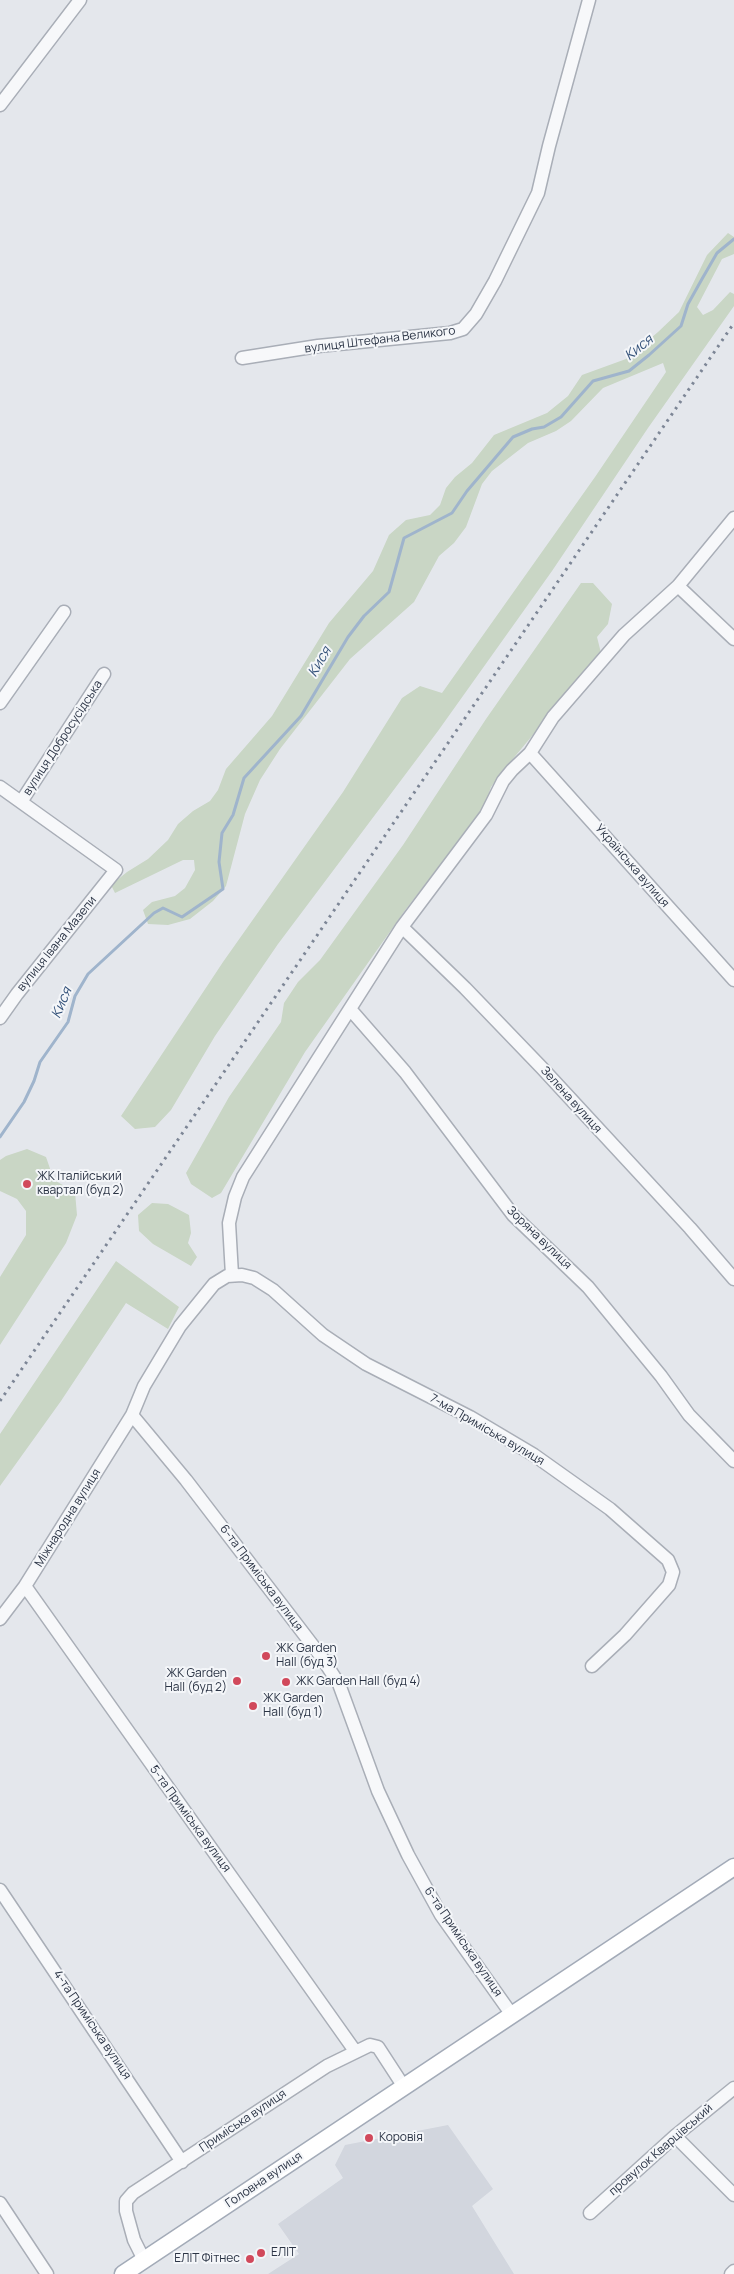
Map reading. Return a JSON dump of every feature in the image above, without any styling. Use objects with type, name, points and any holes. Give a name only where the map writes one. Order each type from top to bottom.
[{"type":"main road","name":"Головна вулиця","points":[[124,2274],[734,1867]]},
{"type":"street","points":[[0,104],[80,0]]},
{"type":"street","name":"вулиця Штефана Великого","points":[[242,358],[318,346],[450,333],[463,329],[476,314],[495,280],[538,193],[551,137],[589,0]]},
{"type":"street","points":[[232,1275],[229,1223],[240,1182],[254,1156],[402,927],[486,815],[507,775],[530,753],[548,723],[601,660],[636,623],[678,586],[734,518]]},
{"type":"street","points":[[678,586],[734,639]]},
{"type":"street","points":[[0,702],[64,612]]},
{"type":"street","name":"вулиця Добросусідська","points":[[21,802],[104,674]]},
{"type":"street","name":"Українська вулиця","points":[[530,753],[734,980]]},
{"type":"street","points":[[0,787],[21,802]]},
{"type":"street","name":"вулиця Івана Мазепи","points":[[0,1018],[116,870],[21,802]]},
{"type":"street","name":"Зелена вулиця","points":[[402,927],[466,988],[542,1068],[690,1228],[734,1279]]},
{"type":"street","name":"Зоряна вулиця","points":[[350,1009],[405,1072],[513,1215],[585,1283],[656,1369],[690,1415],[734,1461]]},
{"type":"street","name":"Міжнародна вулиця","points":[[0,1619],[25,1586],[132,1415],[144,1386],[180,1326],[214,1284],[232,1275]]},
{"type":"street","name":"7-ма Приміська вулиця","points":[[232,1275],[248,1276],[267,1286],[300,1312],[323,1335],[366,1364],[470,1417],[534,1455],[610,1509],[668,1560],[673,1572],[669,1585],[625,1635],[592,1666]]},
{"type":"street","name":"6-та Приміська вулиця","points":[[132,1415],[186,1480],[336,1679],[348,1704],[378,1791],[411,1861],[441,1915],[512,2015]]},
{"type":"street","name":"5-та Приміська вулиця","points":[[25,1586],[355,2051]]},
{"type":"street","name":"4-та Приміська вулиця","points":[[0,1890],[182,2162]]},
{"type":"street","name":"Приміська вулиця","points":[[144,2260],[131,2233],[126,2211],[126,2201],[133,2193],[322,2069],[355,2051],[376,2045],[404,2087]]},
{"type":"street","name":"провулок Кварцівський","points":[[590,2213],[676,2136],[734,2088]]},
{"type":"street","points":[[676,2136],[734,2195]]},
{"type":"street","points":[[0,2203],[47,2274]]},
{"type":"street","points":[[731,2274],[734,2271]]},
{"type":"shaded area","points":[[448,2125],[493,2189],[472,2206],[514,2274],[268,2274],[299,2254],[278,2224],[343,2178],[335,2165],[345,2145]]},
{"type":"green space","points":[[728,233],[734,237],[734,254],[722,259],[697,307],[703,315],[713,310],[730,292],[734,294],[734,306],[648,428],[552,571],[438,731],[278,944],[215,1036],[171,1110],[155,1127],[135,1129],[121,1116],[223,962],[343,792],[402,698],[420,686],[442,693],[595,477],[666,372],[663,363],[603,388],[571,421],[556,431],[528,443],[492,471],[482,484],[466,527],[454,543],[439,556],[414,602],[350,659],[280,749],[260,780],[245,814],[226,886],[213,901],[190,919],[168,925],[148,924],[143,910],[152,902],[175,896],[185,888],[195,870],[194,860],[183,860],[115,893],[111,885],[148,859],[168,840],[178,824],[193,811],[210,801],[218,790],[226,769],[272,716],[329,623],[373,571],[389,535],[406,520],[430,515],[440,505],[446,488],[455,477],[472,463],[494,435],[547,413],[568,396],[582,375],[626,359],[658,332],[679,312],[707,255]]},
{"type":"green space","points":[[581,583],[593,583],[612,604],[608,624],[597,637],[601,653],[491,787],[483,810],[406,909],[305,1052],[221,1193],[212,1198],[191,1184],[186,1173],[229,1097],[281,1022],[284,1003],[298,982],[320,960],[403,845],[486,719]]},
{"type":"green space","points":[[27,1149],[46,1157],[54,1180],[75,1192],[77,1215],[66,1243],[0,1345],[0,1277],[26,1235],[26,1211],[17,1199],[0,1191],[0,1160]]},
{"type":"green space","points":[[152,1203],[168,1204],[189,1215],[191,1233],[188,1243],[197,1257],[191,1266],[153,1244],[139,1231],[138,1215]]},
{"type":"green space","points":[[116,1261],[179,1307],[168,1329],[126,1303],[61,1401],[0,1486],[0,1434]]},
{"type":"waterway","name":"Кися","points":[[0,1137],[24,1102],[40,1062],[68,1022],[75,996],[88,974],[154,913],[163,908],[182,917],[223,889],[219,862],[222,833],[233,815],[244,778],[301,716],[348,637],[364,616],[389,592],[404,538],[452,513],[467,491],[513,437],[532,429],[544,427],[561,417],[593,381],[629,371],[649,355],[681,326],[688,304],[717,253],[734,239]]},
{"type":"railway","points":[[0,1401],[734,323]]},
{"type":"place","name":"ЖК Італійський квартал (буд 2)","points":[[27,1184]]},
{"type":"place","name":"ЖК Garden Hall (буд 3)","points":[[266,1656]]},
{"type":"place","name":"ЖК Garden Hall (буд 2)","points":[[237,1681]]},
{"type":"place","name":"ЖК Garden Hall (буд 4)","points":[[286,1682]]},
{"type":"place","name":"ЖК Garden Hall (буд 1)","points":[[253,1706]]},
{"type":"place","name":"Коровія","points":[[369,2138]]},
{"type":"place","name":"ЕЛІТ","points":[[261,2253]]},
{"type":"place","name":"ЕЛІТ Фітнес","points":[[250,2259]]}]
